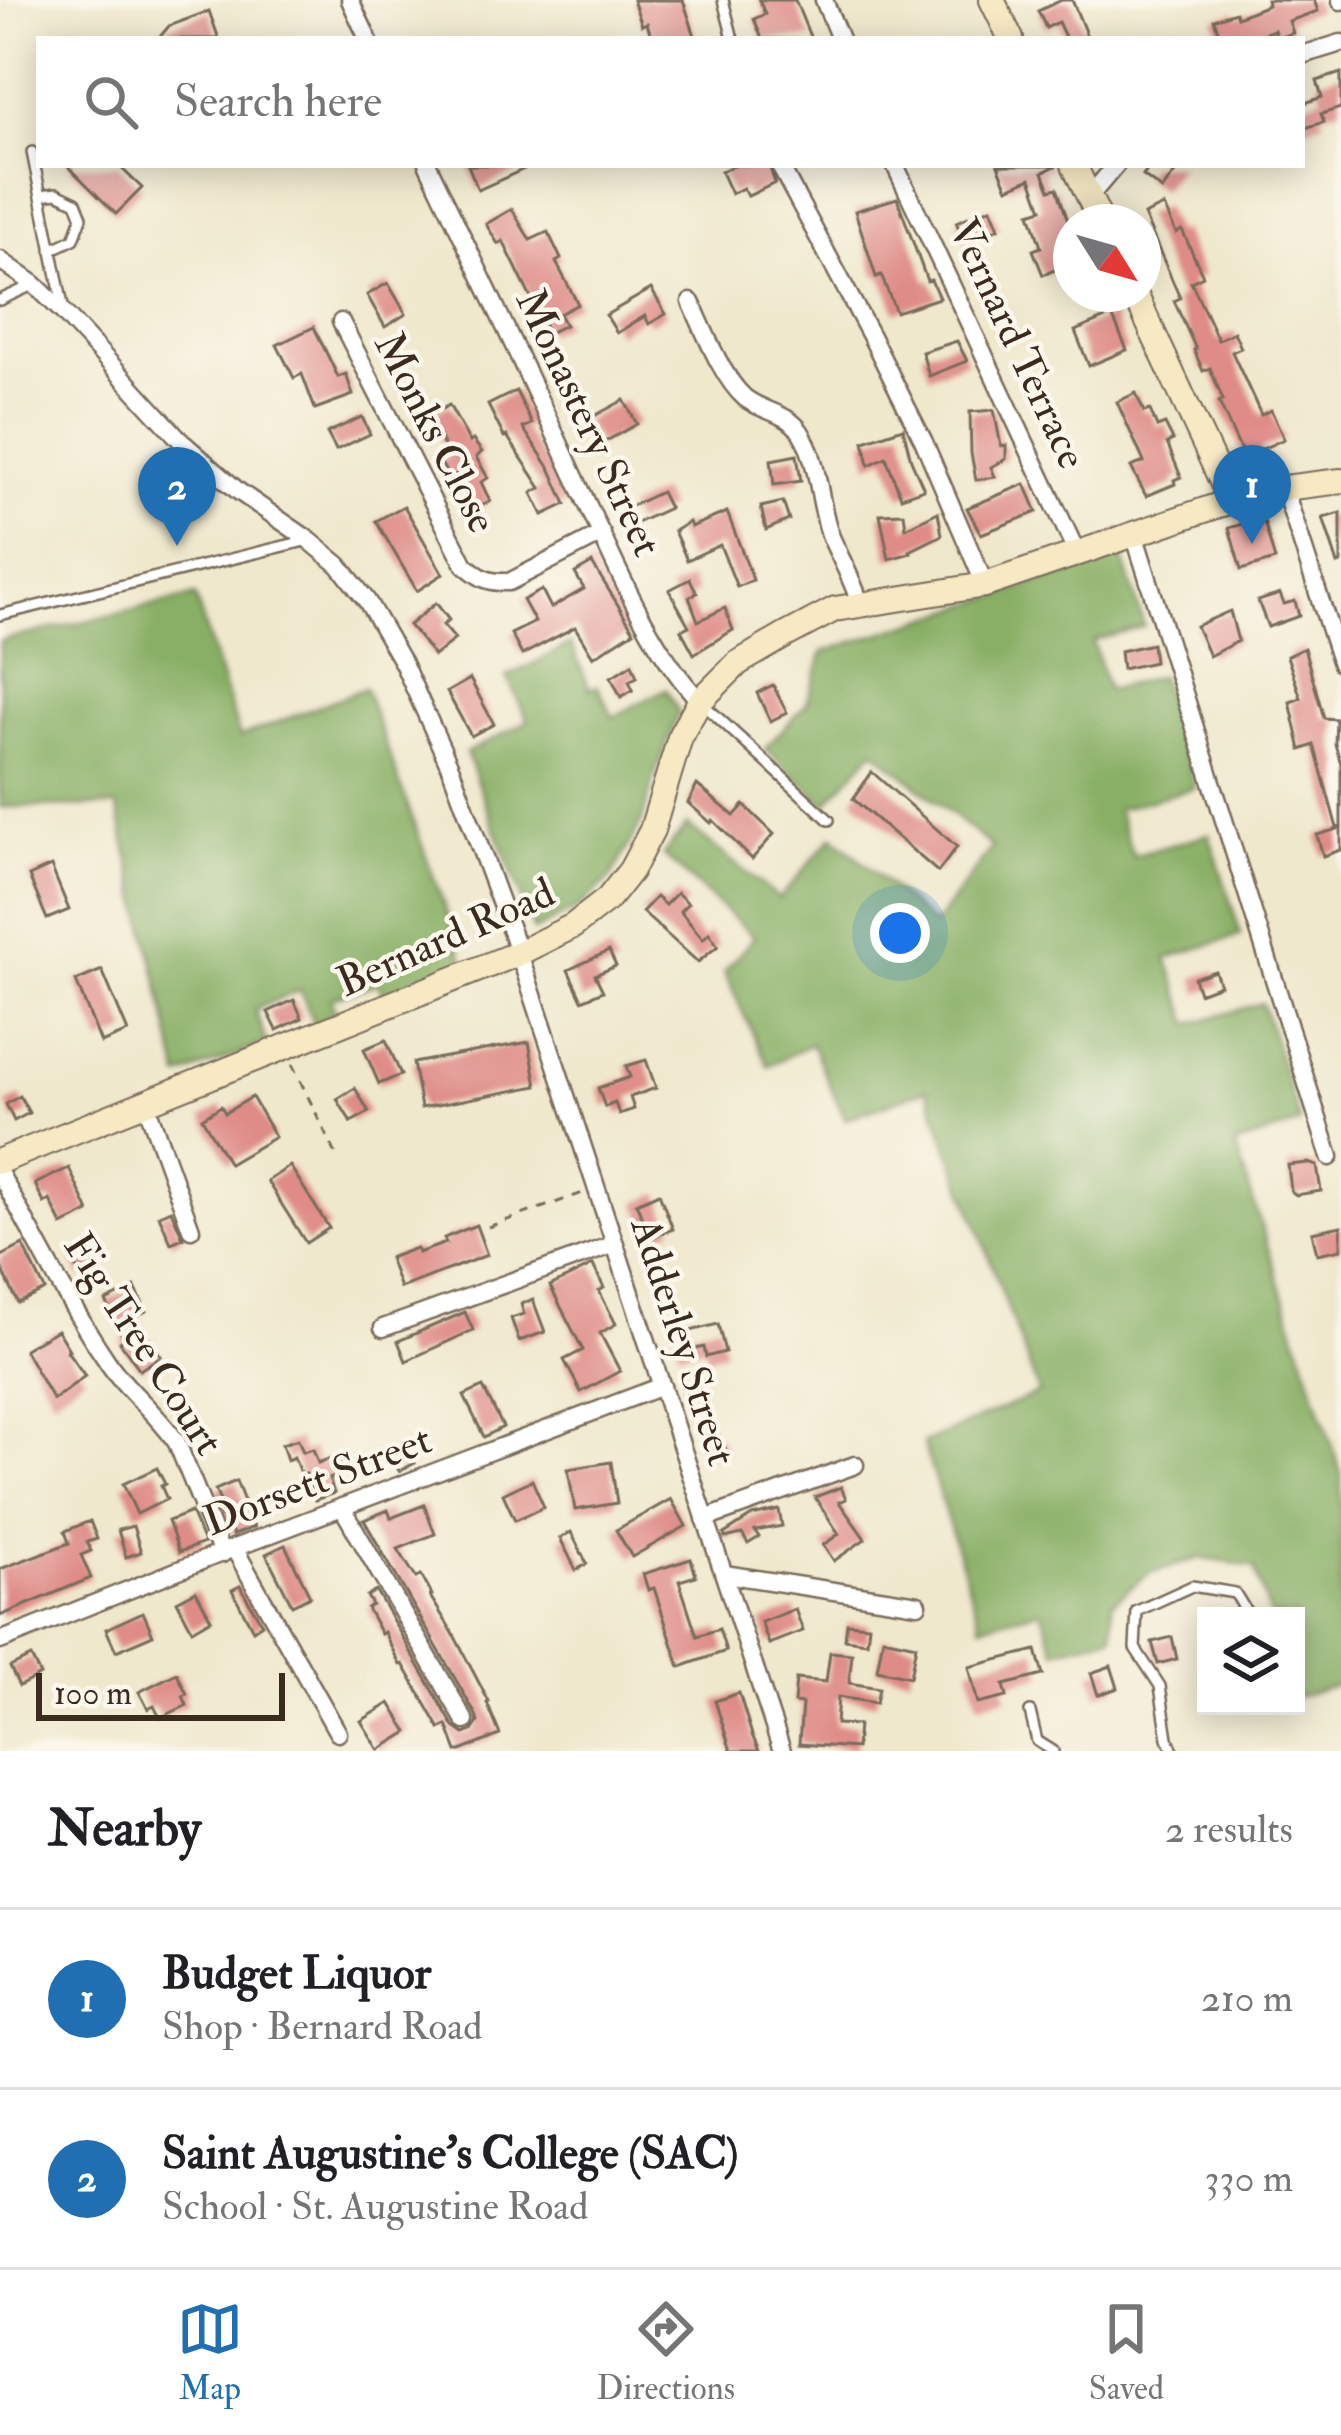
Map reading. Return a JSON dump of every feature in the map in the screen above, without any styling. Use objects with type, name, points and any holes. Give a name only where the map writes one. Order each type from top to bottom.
[{"type":"main road","points":[[992,0],[1010,36]]},
{"type":"main road","points":[[1075,168],[1093,204]]},
{"type":"main road","points":[[1143,312],[1232,501]]},
{"type":"main road","name":"Bernard Road","points":[[0,1162],[519,953],[573,926],[608,899],[631,870],[652,830],[681,734],[700,701],[738,663],[835,608],[985,585],[1232,501],[1284,488],[1341,482]]},
{"type":"street","points":[[350,0],[367,36]]},
{"type":"street","points":[[824,0],[840,36]]},
{"type":"street","points":[[1305,54],[1341,43]]},
{"type":"street","name":"Monastery Street","points":[[429,168],[658,647],[700,701]]},
{"type":"street","points":[[782,168],[924,442],[985,585]]},
{"type":"street","name":"Vernard Terrace","points":[[896,168],[1077,553]]},
{"type":"street","points":[[1090,197],[1114,168]]},
{"type":"street","name":"Adderley Street","points":[[0,260],[64,313],[183,443],[339,565],[367,601],[403,663],[451,769],[519,953],[782,1751]]},
{"type":"street","points":[[691,302],[739,392],[801,432],[831,535],[860,604]]},
{"type":"street","name":"Monks Close","points":[[341,322],[465,565],[481,579],[509,582],[602,534]]},
{"type":"street","points":[[1284,488],[1341,664]]},
{"type":"street","points":[[1134,534],[1330,1157]]},
{"type":"street","points":[[146,1104],[191,1229]]},
{"type":"street","name":"Fig Tree Court","points":[[0,1174],[73,1309],[103,1354],[177,1443],[228,1551],[338,1733]]},
{"type":"street","points":[[383,1328],[615,1244]]},
{"type":"street","name":"Dorsett Street","points":[[0,1641],[662,1386]]},
{"type":"street","points":[[705,1519],[855,1465]]},
{"type":"street","points":[[342,1508],[464,1721]]},
{"type":"street","points":[[724,1574],[918,1604]]},
{"type":"lane","points":[[724,0],[732,36]]},
{"type":"lane","points":[[32,152],[64,313]]},
{"type":"lane","points":[[41,195],[57,194],[76,202],[82,217],[74,239],[52,250]]},
{"type":"lane","points":[[0,300],[34,284]]},
{"type":"lane","points":[[0,615],[309,540]]},
{"type":"lane","points":[[700,701],[830,820]]},
{"type":"lane","points":[[1173,1751],[1160,1686],[1136,1648],[1137,1611],[1192,1586],[1235,1593],[1244,1607]]},
{"type":"lane","points":[[1030,1712],[1037,1741],[1053,1751]]},
{"type":"path","points":[[284,1048],[336,1154]]},
{"type":"path","points":[[488,1227],[596,1188]]},
{"type":"green space","points":[[1122,555],[1144,626],[1093,641],[1107,690],[1160,676],[1195,788],[1117,809],[1133,856],[1209,834],[1241,935],[1167,958],[1190,1024],[1262,1003],[1300,1123],[1235,1145],[1341,1474],[1341,1684],[1305,1694],[1305,1607],[1267,1607],[1254,1567],[1200,1558],[1149,1573],[1112,1603],[1113,1636],[1055,1650],[1041,1610],[981,1625],[923,1443],[1039,1393],[927,1089],[845,1119],[811,1044],[768,1066],[724,972],[754,937],[663,855],[687,825],[779,899],[833,836],[934,925],[992,847],[874,750],[826,804],[765,749],[807,703],[823,652]]},
{"type":"green space","points":[[195,596],[240,737],[365,688],[466,966],[385,997],[378,983],[331,998],[336,1016],[314,1025],[300,990],[255,1009],[266,1043],[180,1077],[117,806],[0,807],[0,641]]},
{"type":"green space","points":[[571,644],[590,689],[598,686],[613,717],[666,689],[679,712],[642,821],[610,879],[577,909],[534,931],[466,753],[528,721],[507,677]]},
{"type":"building","points":[[633,0],[683,0],[695,36],[651,36],[647,23],[642,25]]},
{"type":"building","points":[[759,0],[795,0],[810,36],[761,36],[754,19],[765,14]]},
{"type":"building","points":[[1072,0],[1087,36],[1065,36],[1058,22],[1046,28],[1038,11]]},
{"type":"building","points":[[1267,0],[1314,0],[1318,11],[1289,21],[1293,33],[1283,36],[1276,36],[1274,30],[1257,36],[1220,36],[1214,19],[1235,12],[1237,17],[1268,5]]},
{"type":"building","points":[[209,11],[218,36],[161,36],[169,26]]},
{"type":"building","points":[[1341,73],[1341,108],[1321,114],[1324,122],[1305,128],[1305,103],[1322,97],[1317,81]]},
{"type":"building","points":[[70,168],[121,168],[142,188],[116,214]]},
{"type":"building","points":[[469,168],[526,168],[478,190]]},
{"type":"building","points":[[770,168],[775,183],[748,196],[743,188],[731,194],[721,172]]},
{"type":"building","points":[[999,168],[1052,168],[1043,172],[1050,190],[1057,188],[1062,204],[1053,204],[1053,271],[1043,275],[1033,250],[1041,247],[1030,213],[1042,209],[1031,178],[1008,188]]},
{"type":"building","points":[[1149,168],[1179,168],[1162,190],[1143,176]]},
{"type":"building","points":[[897,198],[927,281],[931,280],[939,298],[896,312],[881,275],[876,277],[855,211]]},
{"type":"building","points":[[1161,207],[1176,233],[1182,230],[1203,276],[1191,282],[1218,340],[1234,332],[1241,348],[1232,352],[1261,415],[1271,410],[1284,439],[1246,462],[1219,402],[1223,400],[1210,368],[1203,371],[1174,301],[1180,298],[1161,254]]},
{"type":"building","points":[[991,208],[999,228],[965,242],[956,222]]},
{"type":"building","points":[[512,209],[530,240],[548,232],[561,259],[556,262],[578,304],[559,314],[565,325],[548,333],[503,241],[498,244],[486,224]]},
{"type":"building","points":[[388,283],[406,314],[385,327],[367,295]]},
{"type":"building","points":[[651,289],[666,314],[649,324],[645,316],[617,333],[606,315]]},
{"type":"building","points":[[1112,315],[1127,350],[1089,366],[1075,331]]},
{"type":"building","points":[[314,327],[338,377],[346,374],[353,395],[315,409],[302,374],[294,378],[277,345]]},
{"type":"building","points":[[957,341],[967,361],[929,376],[922,352]]},
{"type":"building","points":[[516,391],[532,424],[523,428],[551,470],[566,504],[543,515],[532,493],[541,488],[504,437],[488,405]]},
{"type":"building","points":[[1136,393],[1157,427],[1165,424],[1181,477],[1146,496],[1131,467],[1144,462],[1117,402]]},
{"type":"building","points":[[624,400],[637,424],[599,445],[585,421]]},
{"type":"building","points":[[449,405],[470,442],[482,452],[476,457],[488,478],[481,482],[490,501],[477,508],[458,473],[449,478],[440,461],[449,455],[428,417]]},
{"type":"building","points":[[994,410],[1006,459],[991,467],[995,477],[976,480],[970,412]]},
{"type":"building","points":[[362,417],[370,434],[336,450],[327,433]]},
{"type":"building","points":[[903,428],[924,489],[901,497],[886,457],[869,465],[864,441]]},
{"type":"building","points":[[797,455],[801,481],[774,485],[771,460]]},
{"type":"building","points":[[1025,484],[1037,512],[981,534],[967,508]]},
{"type":"building","points":[[661,492],[669,508],[634,524],[627,508]]},
{"type":"building","points":[[783,502],[789,520],[766,530],[761,507]]},
{"type":"building","points":[[404,506],[443,574],[417,591],[376,521]]},
{"type":"building","points":[[727,512],[753,580],[737,587],[720,545],[687,560],[674,531]]},
{"type":"building","points":[[938,512],[942,535],[911,553],[889,559],[880,514],[904,513],[906,528]]},
{"type":"building","points":[[1341,513],[1341,563],[1338,564],[1323,518]]},
{"type":"building","points":[[1263,518],[1275,560],[1241,570],[1229,528]]},
{"type":"building","points":[[592,563],[634,631],[593,657],[575,627],[522,655],[511,634],[535,622],[523,600],[542,590],[551,608],[584,589],[575,573]]},
{"type":"building","points":[[690,579],[697,593],[689,597],[698,621],[725,608],[733,630],[694,654],[681,630],[689,626],[669,590]]},
{"type":"building","points":[[1280,594],[1284,604],[1295,601],[1299,616],[1268,627],[1258,601]]},
{"type":"building","points":[[436,603],[449,620],[443,625],[455,639],[434,656],[409,625]]},
{"type":"building","points":[[1230,611],[1238,641],[1209,656],[1196,626]]},
{"type":"building","points":[[1152,644],[1154,662],[1122,669],[1120,651]]},
{"type":"building","points":[[1304,648],[1324,718],[1336,719],[1335,744],[1341,764],[1341,827],[1337,828],[1314,745],[1301,750],[1290,702],[1301,698],[1287,656]]},
{"type":"building","points":[[632,664],[637,677],[629,681],[633,690],[621,697],[611,677]]},
{"type":"building","points":[[470,679],[494,724],[471,736],[447,692]]},
{"type":"building","points":[[773,685],[787,713],[770,721],[757,693]]},
{"type":"building","points":[[872,772],[957,847],[938,872],[853,799]]},
{"type":"building","points":[[697,785],[734,816],[744,805],[774,834],[752,859],[713,820],[711,823],[688,803]]},
{"type":"building","points":[[1341,828],[1341,850],[1323,856],[1317,835]]},
{"type":"building","points":[[51,866],[69,910],[47,919],[29,876]]},
{"type":"building","points":[[677,893],[688,903],[680,911],[703,939],[709,933],[718,946],[698,962],[642,912],[656,897],[665,905]]},
{"type":"building","points":[[609,951],[616,966],[595,975],[603,991],[582,1000],[568,970]]},
{"type":"building","points":[[102,970],[128,1032],[101,1043],[76,981]]},
{"type":"building","points":[[1215,971],[1220,985],[1199,993],[1194,978]]},
{"type":"building","points":[[294,1000],[302,1018],[277,1030],[268,1012]]},
{"type":"building","points":[[386,1040],[401,1075],[379,1084],[364,1049]]},
{"type":"building","points":[[529,1042],[537,1086],[421,1108],[413,1063]]},
{"type":"building","points":[[646,1060],[656,1088],[630,1097],[634,1109],[619,1114],[615,1103],[605,1107],[598,1088],[630,1077],[626,1066]]},
{"type":"building","points":[[355,1088],[369,1112],[351,1122],[337,1099]]},
{"type":"building","points":[[20,1096],[29,1113],[14,1121],[6,1104]]},
{"type":"building","points":[[252,1097],[275,1137],[229,1164],[202,1118],[221,1106],[225,1113]]},
{"type":"building","points":[[1288,1165],[1317,1166],[1321,1191],[1296,1195],[1291,1191]]},
{"type":"building","points":[[290,1166],[329,1228],[306,1243],[267,1181]]},
{"type":"building","points":[[69,1168],[89,1212],[62,1225],[50,1200],[44,1203],[35,1184]]},
{"type":"building","points":[[659,1193],[673,1229],[651,1237],[636,1203]]},
{"type":"building","points":[[171,1210],[183,1238],[171,1243],[159,1215]]},
{"type":"building","points":[[476,1225],[487,1255],[400,1288],[389,1258],[446,1243],[444,1238]]},
{"type":"building","points":[[1341,1226],[1341,1249],[1317,1254],[1312,1232]]},
{"type":"building","points":[[23,1245],[45,1290],[18,1303],[0,1257]]},
{"type":"building","points":[[93,1247],[103,1267],[81,1277],[72,1258]]},
{"type":"building","points":[[593,1265],[604,1288],[599,1291],[616,1324],[600,1333],[620,1371],[581,1392],[564,1360],[583,1350],[550,1286]]},
{"type":"building","points":[[135,1287],[146,1311],[134,1317],[161,1356],[140,1370],[120,1342],[124,1339],[106,1301]]},
{"type":"building","points":[[533,1300],[545,1332],[519,1341],[511,1318],[524,1314],[521,1304]]},
{"type":"building","points":[[465,1312],[473,1330],[406,1361],[398,1341]]},
{"type":"building","points":[[718,1324],[725,1352],[706,1357],[704,1347],[679,1353],[674,1335]]},
{"type":"building","points":[[57,1330],[85,1376],[53,1400],[24,1349]]},
{"type":"building","points":[[483,1387],[503,1427],[484,1437],[464,1396]]},
{"type":"building","points":[[720,1436],[727,1452],[713,1459],[705,1443]]},
{"type":"building","points":[[298,1439],[303,1452],[313,1449],[318,1463],[337,1456],[344,1474],[329,1479],[334,1493],[315,1500],[306,1474],[301,1476],[294,1457],[287,1460],[282,1444]]},
{"type":"building","points":[[406,1444],[415,1463],[399,1471],[390,1452]]},
{"type":"building","points":[[611,1462],[617,1503],[575,1510],[568,1469]]},
{"type":"building","points":[[157,1468],[167,1499],[137,1514],[123,1484]]},
{"type":"building","points":[[532,1480],[544,1507],[515,1520],[503,1494]]},
{"type":"building","points":[[236,1481],[254,1527],[233,1535],[217,1508],[222,1506],[215,1490]]},
{"type":"building","points":[[841,1487],[846,1499],[839,1502],[865,1539],[834,1561],[823,1545],[839,1534],[815,1497]]},
{"type":"building","points":[[671,1499],[686,1526],[632,1557],[616,1530]]},
{"type":"building","points":[[424,1505],[435,1534],[398,1549],[416,1578],[421,1575],[453,1633],[489,1702],[500,1735],[461,1751],[447,1725],[440,1729],[367,1608],[372,1605],[367,1596],[376,1591],[454,1727],[464,1734],[472,1731],[478,1722],[476,1715],[364,1520],[388,1510],[391,1518]]},
{"type":"building","points":[[779,1510],[782,1526],[755,1531],[759,1537],[748,1544],[742,1534],[725,1538],[724,1534],[752,1516]]},
{"type":"building","points":[[191,1512],[204,1543],[179,1552],[168,1521]]},
{"type":"building","points":[[90,1521],[97,1539],[87,1542],[91,1551],[81,1555],[91,1578],[0,1616],[0,1569],[69,1543],[65,1531]]},
{"type":"building","points":[[133,1526],[141,1552],[126,1557],[118,1530]]},
{"type":"building","points":[[571,1532],[587,1564],[576,1570],[560,1538]]},
{"type":"building","points":[[285,1545],[310,1596],[292,1605],[266,1554]]},
{"type":"building","points":[[691,1559],[696,1576],[679,1581],[697,1636],[719,1629],[726,1651],[680,1667],[654,1588],[648,1590],[643,1574]]},
{"type":"building","points":[[240,1586],[262,1624],[253,1630],[232,1590]]},
{"type":"building","points":[[196,1591],[211,1619],[192,1630],[177,1601]]},
{"type":"building","points":[[795,1609],[803,1631],[769,1644],[761,1622]]},
{"type":"building","points":[[143,1612],[153,1635],[116,1651],[106,1629]]},
{"type":"building","points":[[847,1623],[869,1625],[867,1642],[845,1639]]},
{"type":"building","points":[[1172,1637],[1177,1659],[1158,1664],[1152,1642]]},
{"type":"building","points":[[883,1638],[916,1645],[910,1677],[877,1670]]},
{"type":"building","points":[[1036,1650],[1043,1675],[1004,1685],[1007,1697],[978,1704],[969,1667]]},
{"type":"building","points":[[830,1652],[852,1654],[849,1683],[879,1688],[876,1703],[838,1697],[836,1724],[858,1725],[856,1748],[799,1744],[802,1704],[794,1703],[796,1679],[826,1682]]},
{"type":"building","points":[[31,1657],[40,1675],[19,1686],[10,1667]]},
{"type":"building","points":[[1111,1666],[1118,1688],[1098,1695],[1091,1673]]},
{"type":"building","points":[[177,1673],[187,1705],[160,1718],[154,1706],[148,1709],[139,1692]]},
{"type":"building","points":[[739,1693],[759,1751],[731,1751],[715,1701]]},
{"type":"building","points":[[390,1703],[408,1732],[379,1750],[361,1721]]},
{"type":"place","name":"Budget Liquor","points":[[1252,544]]},
{"type":"place","name":"Saint Augustine's College (SAC)","points":[[177,546]]}]
